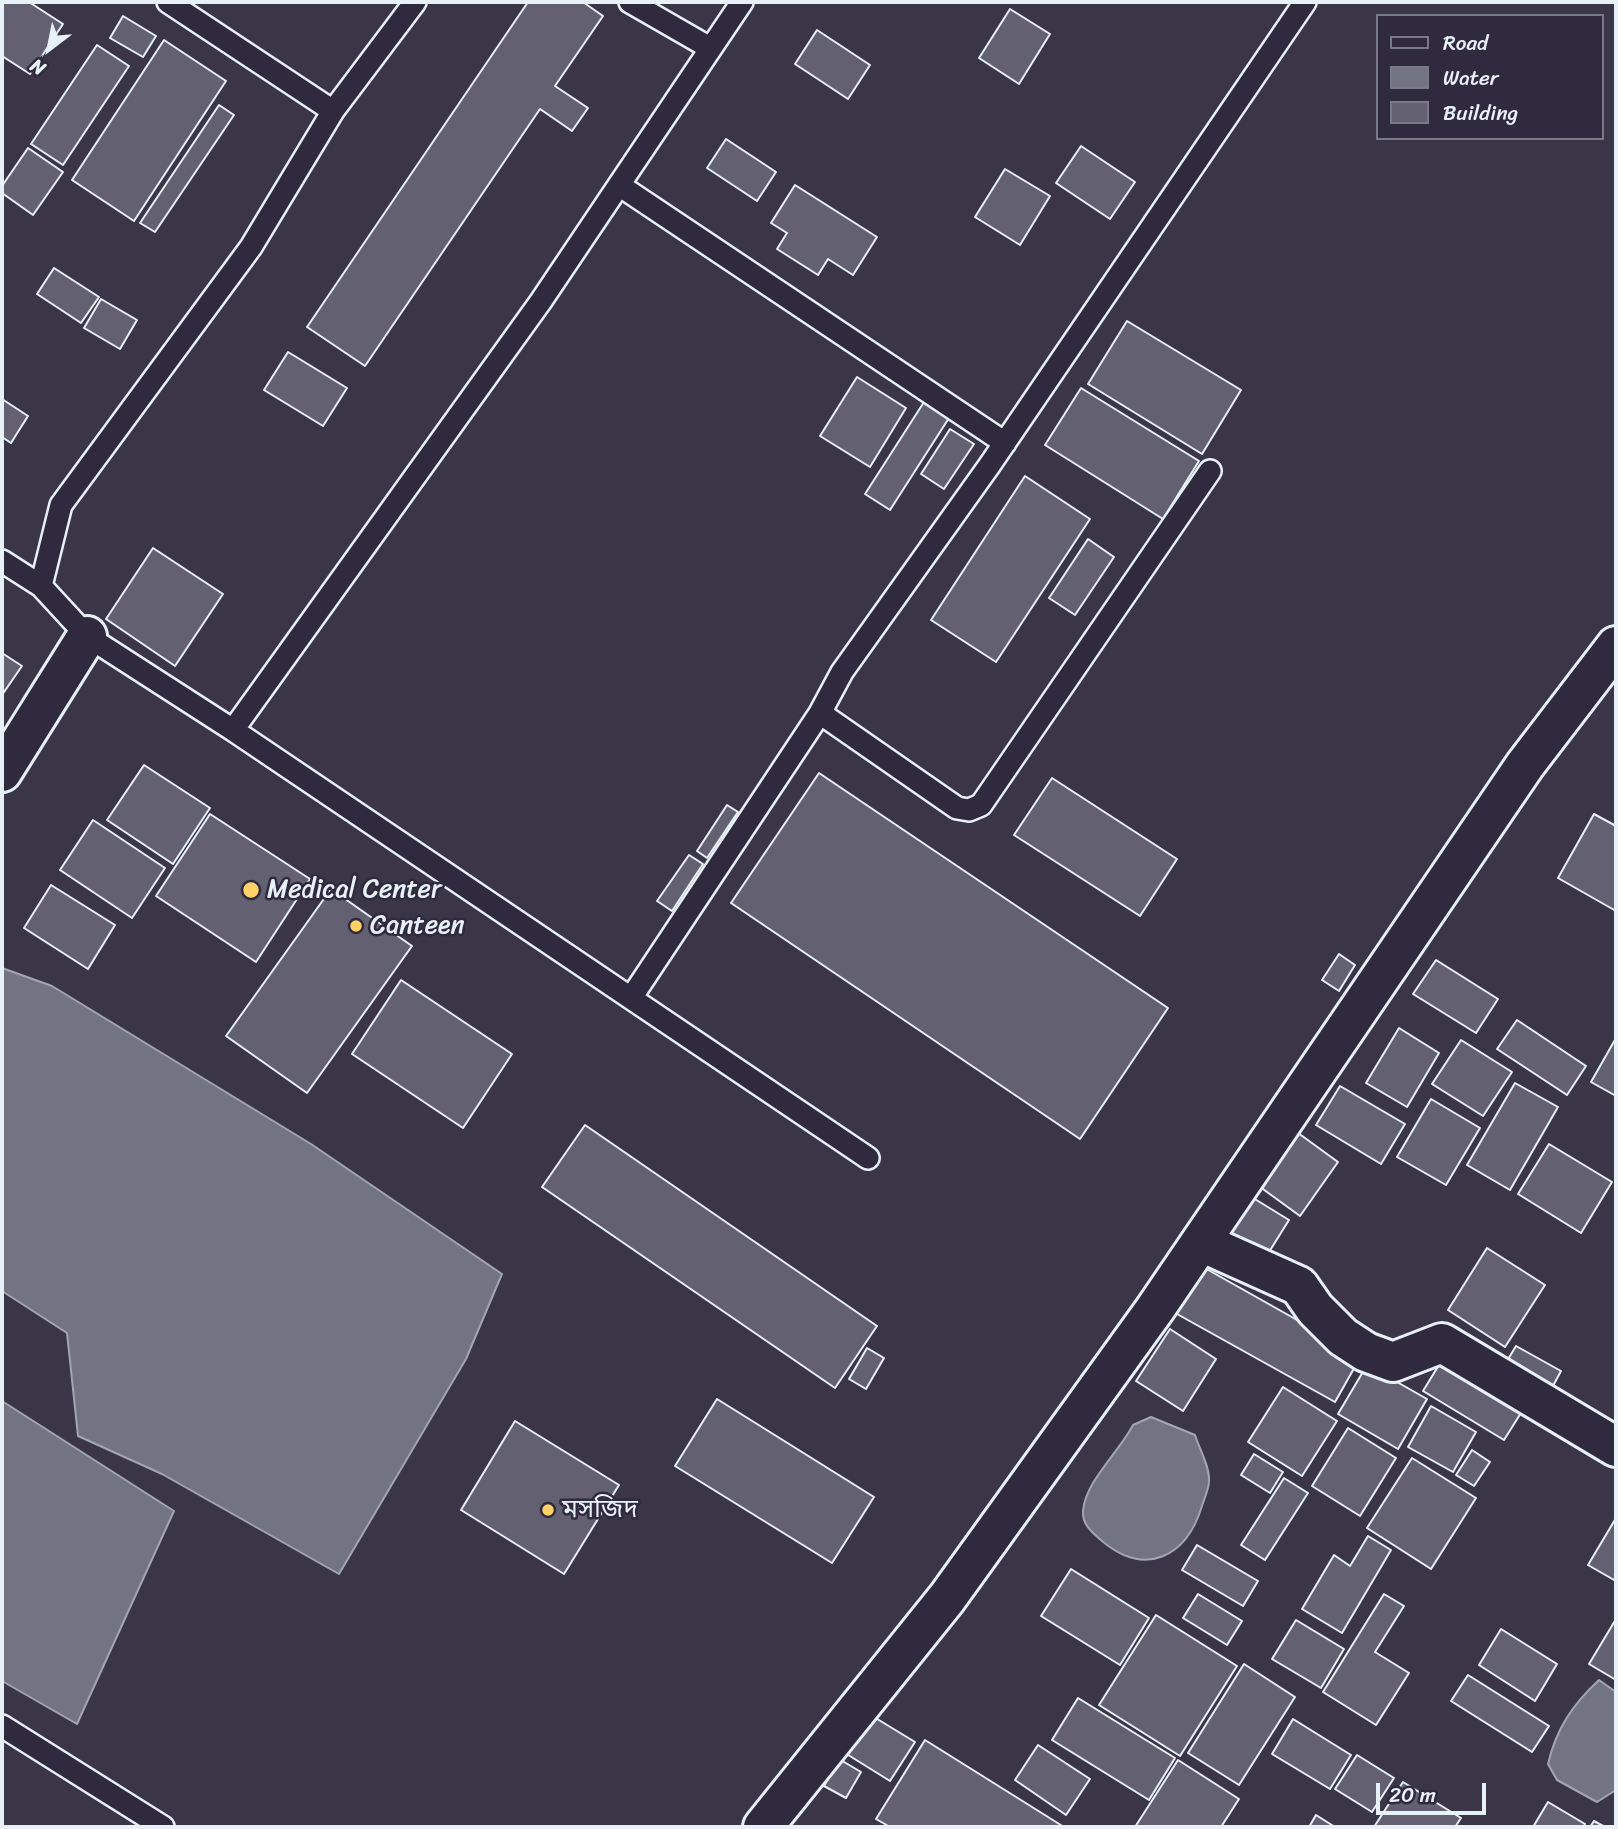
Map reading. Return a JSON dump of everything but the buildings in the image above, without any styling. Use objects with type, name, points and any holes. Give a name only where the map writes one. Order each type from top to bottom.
[{"type":"street","points":[[2,772],[87,636]]},
{"type":"street","points":[[762,1827],[947,1598],[1200,1242],[1525,765],[1616,646]]},
{"type":"street","points":[[1200,1242],[1299,1286],[1315,1309],[1343,1337],[1366,1352],[1394,1362],[1442,1343],[1616,1447]]},
{"type":"lane","points":[[168,2],[333,111]]},
{"type":"lane","points":[[41,586],[61,505],[251,247],[333,111],[415,2]]},
{"type":"lane","points":[[629,2],[710,48]]},
{"type":"lane","points":[[233,730],[541,301],[742,2]]},
{"type":"lane","points":[[631,998],[820,713],[842,672],[1004,443],[1305,2]]},
{"type":"lane","points":[[619,185],[1004,443]]},
{"type":"lane","points":[[820,713],[957,808],[970,810],[981,805],[1210,471]]},
{"type":"lane","points":[[2,561],[41,586],[87,636],[233,730],[868,1158]]},
{"type":"lane","points":[[2,1726],[163,1827]]},
{"type":"water","points":[[2,968],[52,986],[311,1144],[502,1274],[466,1359],[339,1574],[162,1474],[78,1436],[67,1333],[2,1291]]},
{"type":"water","points":[[2,1401],[174,1511],[77,1724],[2,1681]]},
{"type":"water","points":[[1151,1417],[1195,1435],[1209,1481],[1195,1524],[1186,1538],[1175,1549],[1148,1559],[1134,1558],[1118,1552],[1102,1541],[1086,1525],[1083,1511],[1085,1500],[1096,1478],[1133,1425]]},
{"type":"water","points":[[1599,1680],[1616,1692],[1616,1790],[1597,1802],[1557,1780],[1548,1764],[1551,1751],[1567,1718],[1581,1698]]},
{"type":"place","name":"Medical Center","points":[[251,890]]},
{"type":"place","name":"Canteen","points":[[356,926]]},
{"type":"place","name":"মসজিদ","points":[[548,1510]]}]
